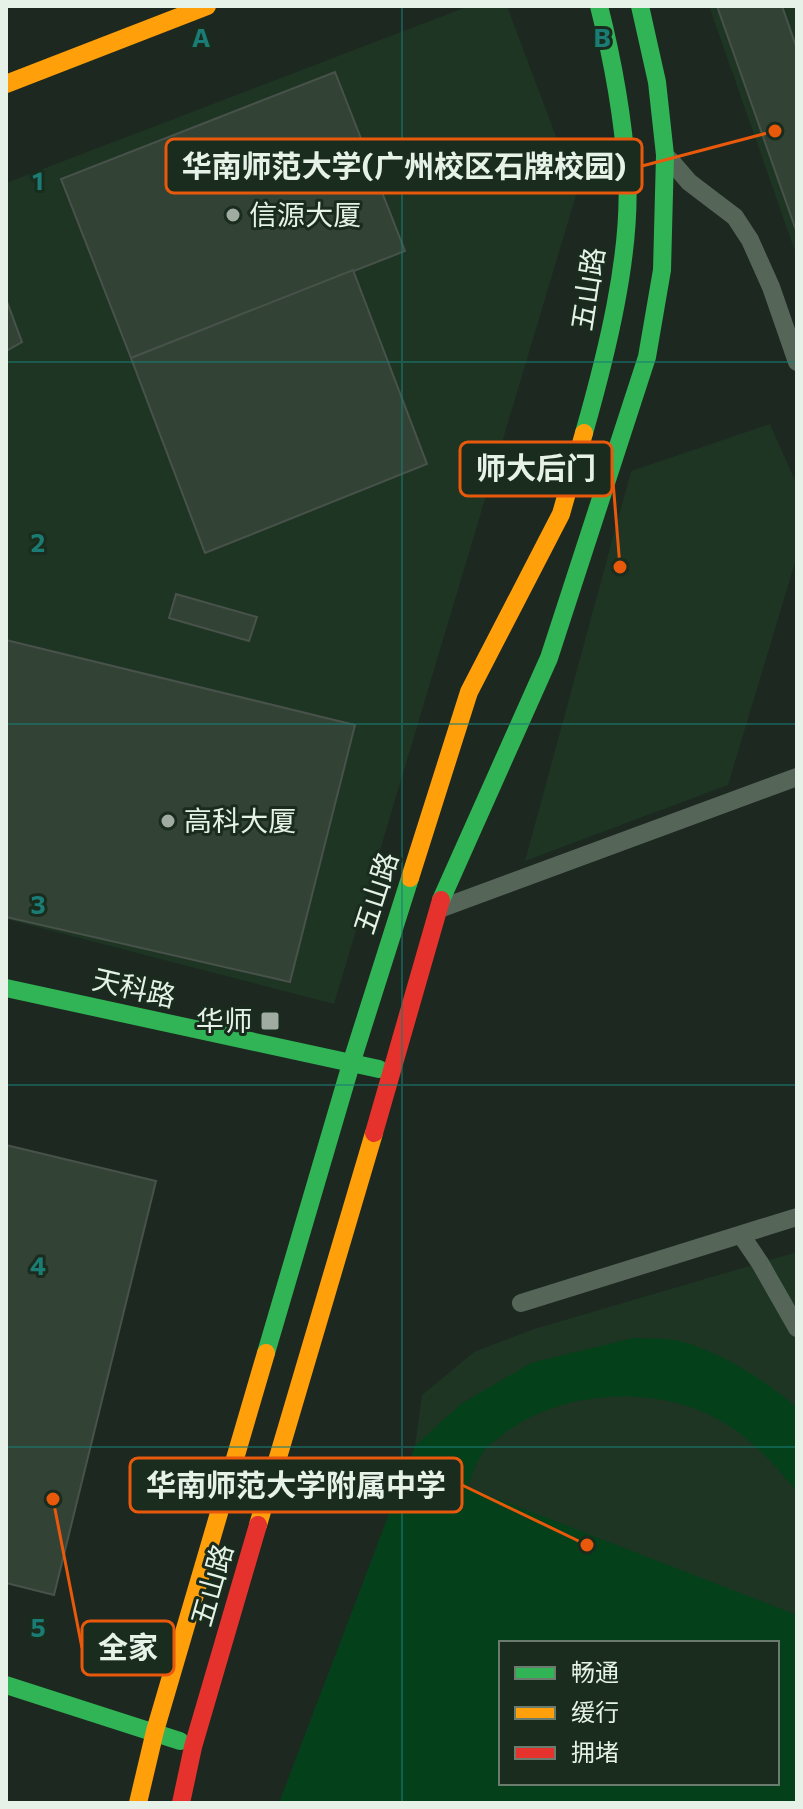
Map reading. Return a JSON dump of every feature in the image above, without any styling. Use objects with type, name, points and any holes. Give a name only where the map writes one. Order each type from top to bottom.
[{"type":"main road","points":[[6,84],[207,6]]},
{"type":"main road","name":"五山路","points":[[138,1803],[155,1731],[351,1064],[469,692],[561,514],[610,335],[625,224],[627,176],[613,59],[599,6]]},
{"type":"main road","name":"五山路","points":[[181,1803],[193,1747],[392,1072],[436,910],[549,658],[647,357],[662,270],[665,155],[657,82],[640,6]]},
{"type":"main road","name":"天科路","points":[[6,988],[392,1072]]},
{"type":"main road","points":[[6,1685],[155,1731],[193,1747]]},
{"type":"lane","points":[[665,155],[689,182],[735,217],[743,229],[771,287],[797,362]]},
{"type":"lane","points":[[436,910],[797,777]]},
{"type":"lane","points":[[521,1303],[797,1217]]},
{"type":"lane","points":[[741,1235],[797,1328]]},
{"type":"shaded area","points":[[469,6],[507,6],[577,192],[334,1004],[6,919],[6,183]]},
{"type":"shaded area","points":[[709,6],[797,6],[797,257]]},
{"type":"shaded area","points":[[770,424],[797,485],[797,556],[728,785],[525,861],[631,471]]},
{"type":"shaded area","points":[[797,1252],[797,1803],[279,1803],[415,1446],[422,1395],[474,1352],[534,1329]]},
{"type":"green space","points":[[633,1338],[677,1340],[713,1353],[743,1369],[797,1408],[797,1492],[764,1455],[726,1424],[701,1411],[644,1397],[584,1400],[529,1418],[486,1448],[467,1487],[797,1615],[797,1803],[279,1803],[415,1446],[461,1404],[531,1363]]},
{"type":"building","points":[[717,6],[782,6],[797,49],[797,233]]},
{"type":"building","name":"信源大厦","points":[[335,72],[405,251],[131,358],[61,179]]},
{"type":"building","points":[[353,270],[427,464],[205,553],[131,358]]},
{"type":"building","points":[[6,299],[22,342],[6,351]]},
{"type":"building","points":[[176,594],[257,617],[249,641],[169,618]]},
{"type":"building","name":"高科大厦","points":[[6,640],[355,725],[290,982],[6,917]]},
{"type":"building","points":[[6,1145],[156,1181],[54,1595],[6,1583]]},
{"type":"traffic: fast","points":[[584,433],[616,305],[627,205],[620,111],[599,6]]},
{"type":"traffic: fast","points":[[441,900],[549,658],[647,357],[662,270],[665,155],[657,82],[640,6]]},
{"type":"traffic: fast","points":[[266,1353],[351,1064],[410,878]]},
{"type":"traffic: fast","points":[[6,988],[379,1069]]},
{"type":"traffic: fast","points":[[6,1685],[180,1741]]},
{"type":"traffic: slow","points":[[6,84],[207,6]]},
{"type":"traffic: slow","points":[[410,878],[469,692],[561,514],[584,433]]},
{"type":"traffic: slow","points":[[258,1525],[374,1133]]},
{"type":"traffic: slow","points":[[138,1803],[155,1731],[266,1353]]},
{"type":"traffic: jam","points":[[374,1133],[441,900]]},
{"type":"traffic: jam","points":[[181,1803],[193,1747],[258,1525]]},
{"type":"place","name":"华南师范大学(广州校区石牌校园)","points":[[775,131]]},
{"type":"place","name":"信源大厦","points":[[233,215]]},
{"type":"place","name":"师大后门","points":[[620,567]]},
{"type":"place","name":"高科大厦","points":[[168,821]]},
{"type":"place","name":"华师","points":[[270,1021]]},
{"type":"place","name":"全家","points":[[53,1499]]},
{"type":"place","name":"华南师范大学附属中学","points":[[587,1545]]}]
